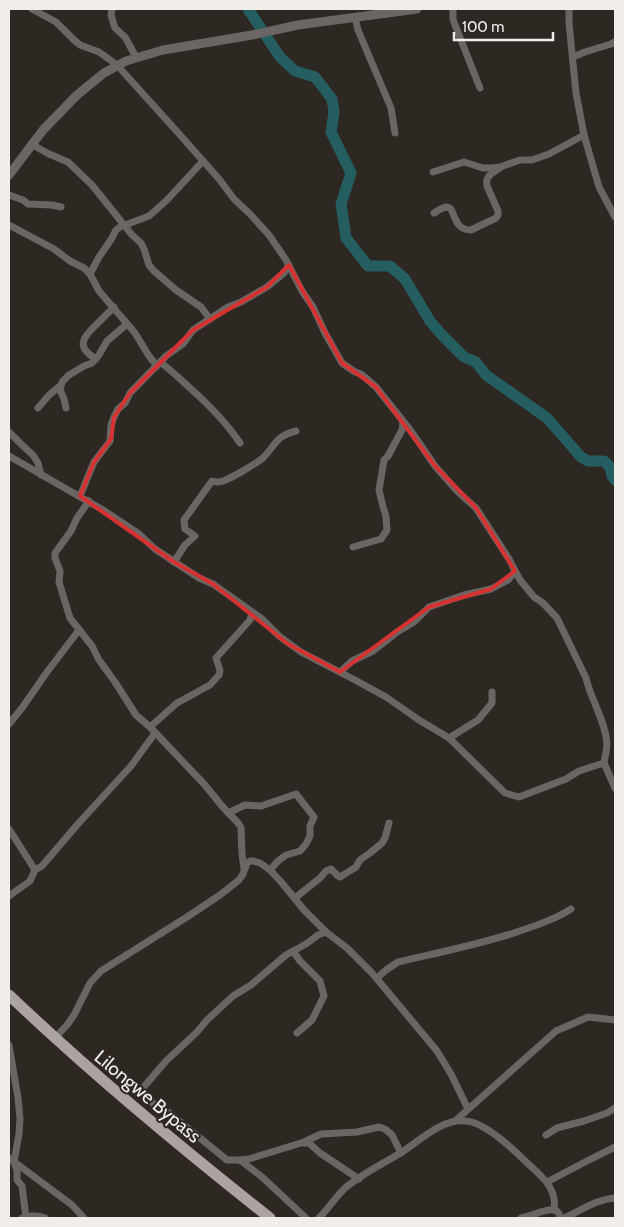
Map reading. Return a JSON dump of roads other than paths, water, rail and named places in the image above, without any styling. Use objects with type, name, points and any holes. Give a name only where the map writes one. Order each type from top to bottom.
[{"type":"main road","name":"Lilongwe Bypass","points":[[9,995],[109,1087],[270,1218]]},
{"type":"street","points":[[32,9],[56,22],[80,45],[100,52],[117,65],[269,235],[283,254],[342,363],[361,374],[376,387],[435,466],[456,491],[476,508],[482,516],[506,552],[520,580],[534,597],[544,603],[557,618],[580,666],[598,711],[606,736],[607,750],[604,763],[615,788]]},
{"type":"street","points":[[112,9],[111,15],[115,28],[125,37],[136,57]]},
{"type":"street","points":[[10,169],[46,126],[84,88],[117,65],[136,57],[177,47],[252,35],[298,25],[355,17],[364,12],[417,9]]},
{"type":"street","points":[[454,9],[453,19],[480,88]]},
{"type":"street","points":[[569,9],[576,93],[584,135],[600,187],[615,217]]},
{"type":"street","points":[[355,17],[358,30],[392,108],[395,133]]},
{"type":"street","points":[[573,57],[615,42]]},
{"type":"street","points":[[434,213],[449,207],[460,227],[466,230],[496,218],[498,211],[486,182],[490,174],[516,161],[532,160],[549,154],[584,135]]},
{"type":"street","points":[[31,144],[68,162],[92,185],[132,235],[141,243],[149,265],[154,272],[201,307],[210,319]]},
{"type":"street","points":[[90,274],[116,230],[155,211],[203,162]]},
{"type":"street","points":[[433,172],[464,162],[483,168],[500,168]]},
{"type":"street","points":[[9,195],[28,204],[61,207]]},
{"type":"street","points":[[9,225],[54,249],[84,268],[90,274],[99,291],[135,333],[149,356],[158,364],[172,370],[214,410],[240,443]]},
{"type":"street","points":[[80,496],[94,462],[110,441],[111,425],[114,417],[130,393],[166,356],[183,344],[193,330],[228,307],[242,302],[267,287],[284,273],[289,266]]},
{"type":"street","points":[[96,359],[87,354],[84,346],[84,337],[114,308]]},
{"type":"street","points":[[38,408],[48,395],[60,386],[65,378],[92,363],[107,341],[127,324]]},
{"type":"street","points":[[60,386],[66,408]]},
{"type":"street","points":[[353,547],[381,539],[387,530],[386,516],[379,490],[380,482],[384,460],[402,430],[403,422]]},
{"type":"street","points":[[174,562],[195,536],[185,529],[184,520],[212,481],[222,482],[250,466],[262,459],[276,440],[288,433],[296,432]]},
{"type":"street","points":[[9,434],[33,454],[41,475]]},
{"type":"street","points":[[9,456],[89,501],[139,534],[154,549],[199,578],[213,584],[261,618],[288,644],[306,656],[386,697],[449,738],[505,793],[519,797],[548,787],[578,771],[604,763]]},
{"type":"street","points":[[55,1038],[74,1015],[90,983],[101,971],[220,895],[239,880],[244,868],[241,828],[236,820],[150,727],[136,715],[99,660],[92,646],[70,618],[59,582],[60,571],[55,553],[89,501]]},
{"type":"street","points":[[340,672],[352,661],[372,651],[414,622],[429,607],[491,588],[508,580],[515,571]]},
{"type":"street","points":[[150,727],[177,704],[210,685],[219,675],[220,670],[216,658],[250,620],[252,613]]},
{"type":"street","points":[[9,724],[79,630]]},
{"type":"street","points":[[449,738],[478,720],[492,703],[492,692]]},
{"type":"street","points":[[9,896],[30,881],[35,870],[42,866],[131,766],[155,733]]},
{"type":"street","points":[[228,813],[245,805],[261,806],[296,794],[314,818],[306,844],[300,851],[286,855],[270,870]]},
{"type":"street","points":[[295,898],[326,871],[331,869],[340,877],[356,867],[360,860],[370,854],[385,838],[389,823]]},
{"type":"street","points":[[9,829],[35,870]]},
{"type":"street","points":[[244,868],[247,863],[253,861],[260,863],[270,870],[304,910],[326,932],[348,948],[377,978],[437,1051],[451,1074],[468,1109]]},
{"type":"street","points":[[377,978],[398,962],[488,941],[538,925],[571,909]]},
{"type":"street","points":[[326,932],[286,955],[251,985],[220,1007],[166,1061],[142,1089],[151,1102],[168,1112],[227,1160],[249,1158],[301,1143],[322,1134],[357,1132],[379,1128],[385,1129],[392,1136],[401,1153]]},
{"type":"street","points":[[293,951],[320,981],[324,996],[312,1020],[297,1033]]},
{"type":"street","points":[[455,1121],[556,1031],[588,1017],[615,1020]]},
{"type":"street","points":[[9,1045],[20,1119],[19,1134],[11,1160],[17,1170],[17,1180],[22,1186],[24,1218],[39,1215],[45,1218]]},
{"type":"street","points":[[546,1136],[557,1128],[592,1119],[615,1108]]},
{"type":"street","points":[[319,1218],[344,1190],[380,1164],[445,1125],[455,1121],[467,1120],[476,1123],[512,1148],[547,1182],[554,1198],[554,1210]]},
{"type":"street","points":[[301,1143],[309,1143],[320,1153],[359,1178]]},
{"type":"street","points":[[547,1182],[615,1147]]},
{"type":"street","points":[[11,1160],[72,1205],[84,1218]]},
{"type":"street","points":[[240,1160],[306,1218]]},
{"type":"street","points":[[564,1218],[596,1203],[615,1198]]},
{"type":"street","points":[[521,1218],[554,1210],[558,1212],[560,1218]]},
{"type":"waterway","points":[[248,9],[280,57],[295,71],[315,77],[332,99],[334,112],[331,132],[351,173],[341,204],[346,238],[368,266],[390,266],[405,279],[430,321],[464,357],[476,362],[486,375],[547,418],[581,457],[588,461],[604,461],[610,467],[615,480]]}]
